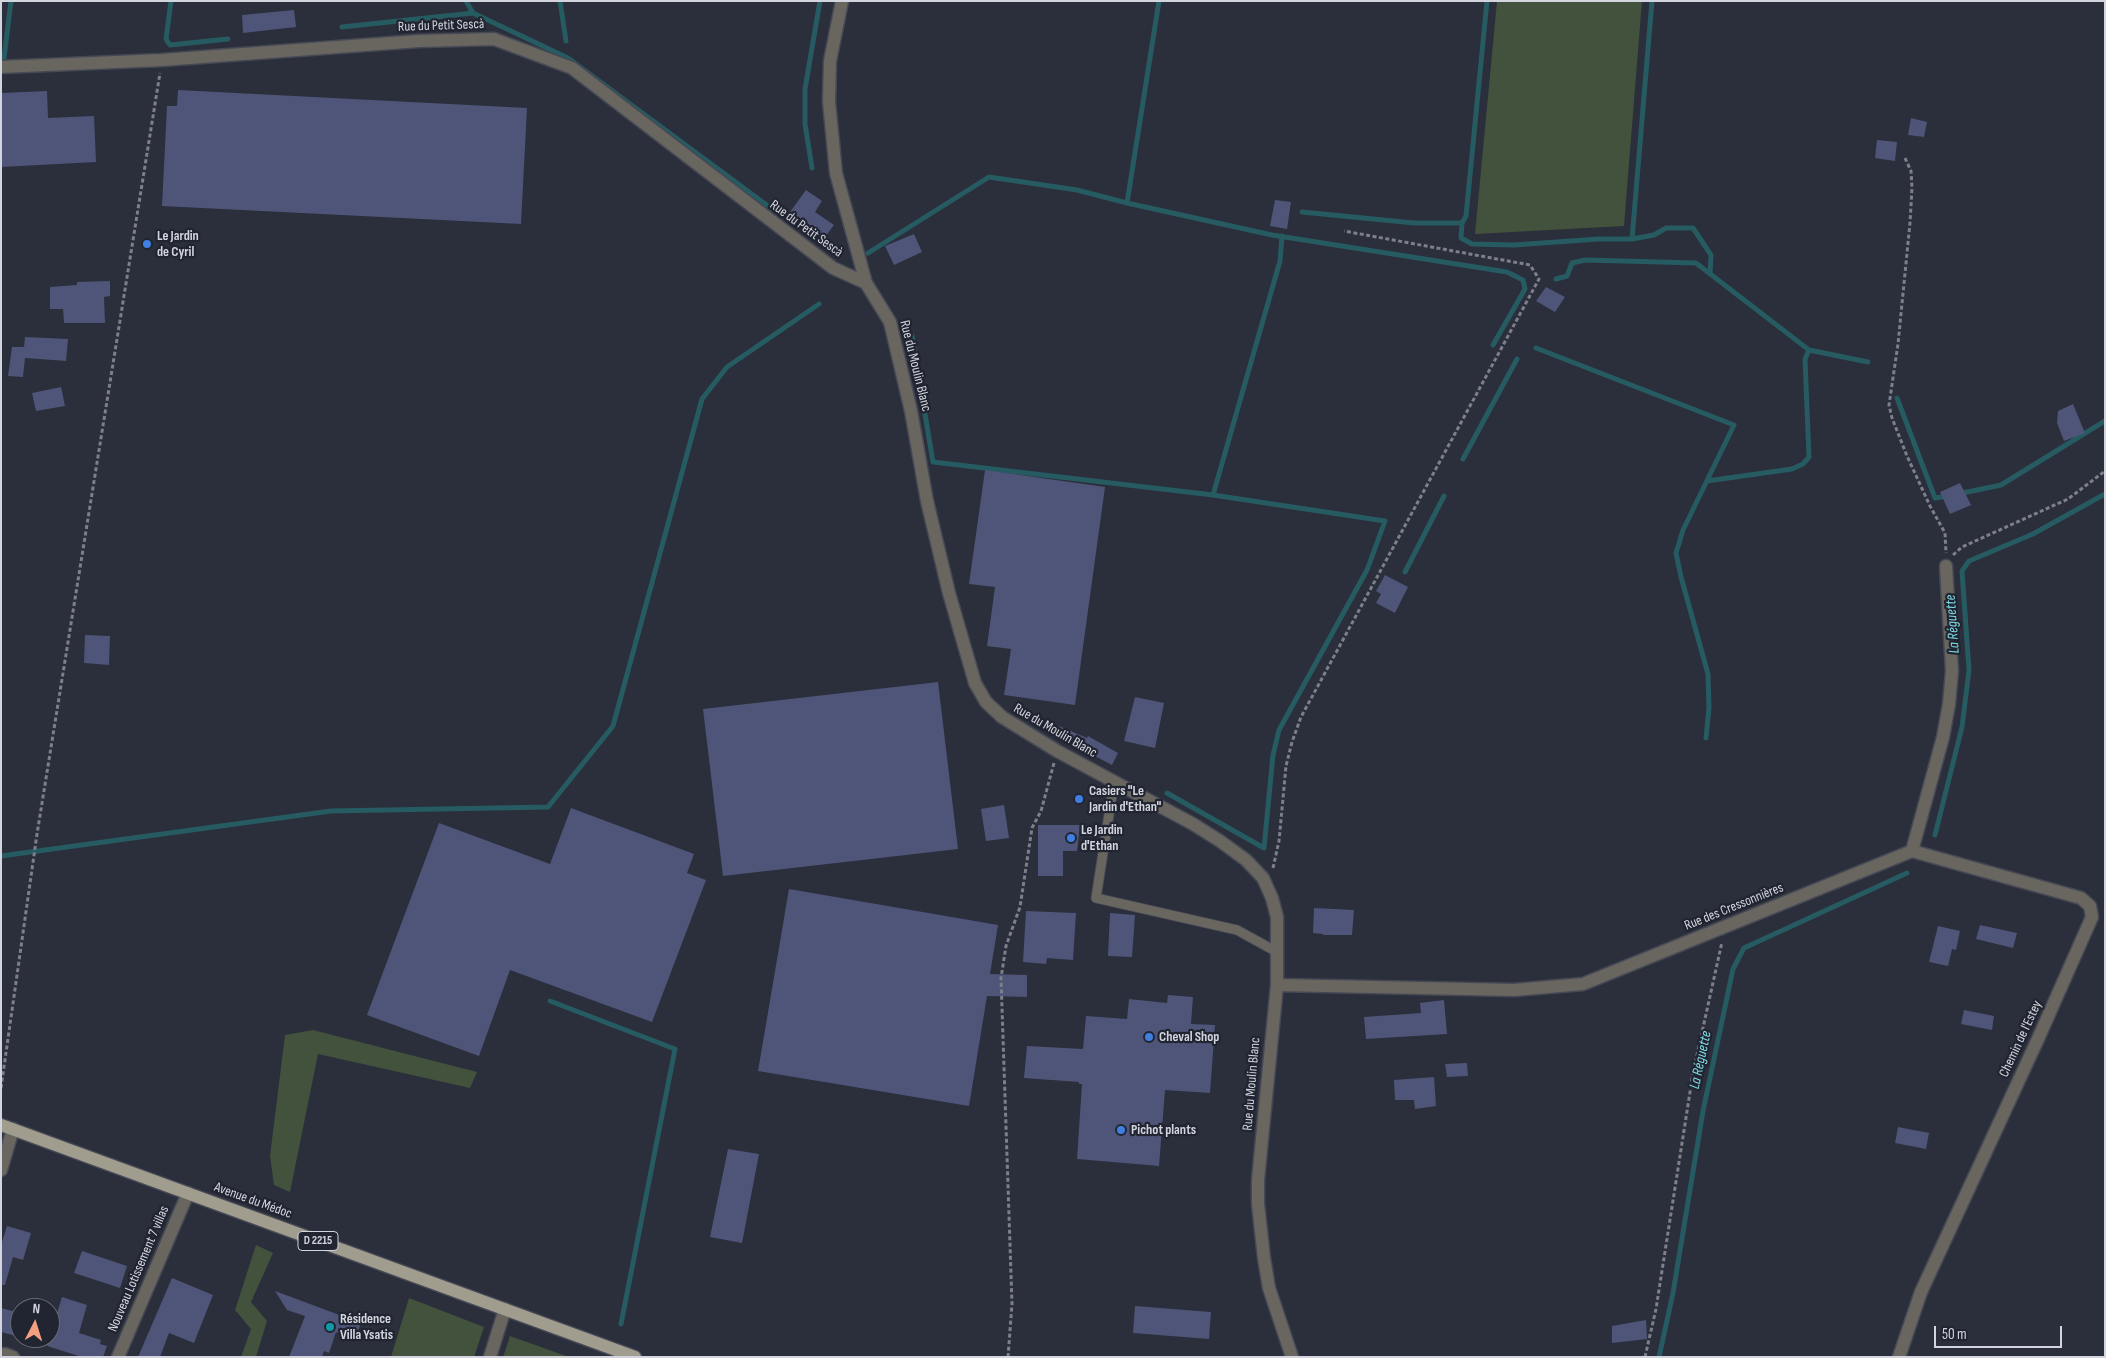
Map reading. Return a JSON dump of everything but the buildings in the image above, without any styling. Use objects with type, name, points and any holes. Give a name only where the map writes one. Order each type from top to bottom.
[{"type":"main road","name":"Avenue du Médoc","points":[[7,1127],[635,1357]]},
{"type":"street","name":"Rue du Moulin Blanc","points":[[842,1],[830,61],[829,102],[836,173],[866,283],[890,322],[911,411],[927,501],[949,593],[975,683],[986,702],[1002,717],[1057,751],[1193,824],[1220,841],[1246,860],[1263,878],[1272,898],[1277,916],[1277,985],[1258,1180],[1258,1204],[1269,1288],[1292,1357]]},
{"type":"street","name":"Rue du Petit Sescà","points":[[1,67],[162,60],[419,41],[494,38],[572,68],[833,268],[866,283]]},
{"type":"street","points":[[1912,850],[1943,738],[1949,704],[1952,645],[1946,566]]},
{"type":"street","name":"Rue des Cressonnières","points":[[1277,985],[1514,990],[1583,984],[1912,850]]},
{"type":"street","name":"Chemin de l'Estey","points":[[1899,1357],[1921,1292],[2092,917],[2090,906],[2081,898],[1912,850]]},
{"type":"street","points":[[1,1170],[7,1127]]},
{"type":"street","name":"Nouveau Lotissement 7 villas","points":[[118,1357],[188,1194]]},
{"type":"street","points":[[490,1357],[505,1309]]},
{"type":"lane","points":[[1114,782],[1096,898],[1230,928],[1277,952]]},
{"type":"path","points":[[1,1088],[38,824],[162,60]]},
{"type":"path","points":[[1905,158],[1911,171],[1910,223],[1898,344],[1889,405],[1907,456],[1930,506],[1945,533],[1946,566]]},
{"type":"path","points":[[1263,878],[1275,867],[1286,766],[1301,717],[1540,279],[1530,266],[1344,231]]},
{"type":"path","points":[[1946,566],[1952,555],[1962,548],[2068,499],[2105,471]]},
{"type":"path","points":[[1008,1357],[1012,1304],[1001,978],[1006,946],[1020,907],[1032,828],[1041,811],[1057,751]]},
{"type":"path","points":[[1644,1357],[1656,1308],[1693,1073],[1726,927]]},
{"type":"green space","points":[[1497,1],[1642,1],[1624,226],[1475,234]]},
{"type":"green space","points":[[313,1030],[477,1072],[470,1088],[318,1054],[290,1192],[274,1185],[270,1156],[285,1035]]},
{"type":"green space","points":[[256,1245],[273,1253],[251,1302],[267,1321],[256,1357],[241,1357],[251,1329],[235,1310]]},
{"type":"green space","points":[[409,1298],[484,1327],[474,1357],[391,1357]]},
{"type":"green space","points":[[510,1336],[569,1357],[503,1357]]},
{"type":"waterway","points":[[4,58],[11,1]]},
{"type":"waterway","points":[[171,1],[166,39],[170,45],[228,39]]},
{"type":"waterway","points":[[466,1],[473,13],[568,58],[772,209]]},
{"type":"waterway","points":[[560,1],[566,41]]},
{"type":"waterway","points":[[812,168],[805,124],[805,89],[820,1]]},
{"type":"waterway","points":[[1159,1],[1127,203],[1272,235],[1507,272],[1523,280],[1525,289],[1493,345]]},
{"type":"waterway","points":[[1487,1],[1466,216],[1462,223],[1461,238],[1472,244],[1514,245],[1599,239],[1632,239],[1654,235],[1666,228],[1693,228],[1711,255],[1710,274]]},
{"type":"waterway","points":[[1632,239],[1652,1]]},
{"type":"waterway","points":[[342,27],[473,13]]},
{"type":"waterway","points":[[868,253],[989,177],[1077,190],[1127,203]]},
{"type":"waterway","points":[[1302,212],[1414,223],[1462,223]]},
{"type":"waterway","points":[[1167,793],[1264,848],[1273,755],[1279,730],[1367,570],[1385,521],[1213,495],[1280,261],[1282,236]]},
{"type":"waterway","points":[[1556,279],[1567,276],[1572,263],[1585,260],[1696,263],[1809,350],[1868,362]]},
{"type":"waterway","points":[[1,856],[331,811],[548,807],[613,726],[702,399],[727,367],[819,304]]},
{"type":"waterway","points":[[912,336],[933,462],[1213,495]]},
{"type":"waterway","points":[[1536,348],[1734,425],[1683,530],[1676,553],[1708,674],[1709,708],[1706,738]]},
{"type":"waterway","points":[[1707,481],[1792,469],[1803,464],[1809,457],[1805,359],[1809,350]]},
{"type":"waterway","points":[[1463,459],[1517,359]]},
{"type":"waterway","points":[[1897,398],[1935,498],[1947,496]]},
{"type":"waterway","points":[[1958,494],[2001,485],[2105,421]]},
{"type":"waterway","name":"La Réguette","points":[[1935,835],[1962,727],[1969,670],[1962,571],[1969,561],[2033,534],[2105,494]]},
{"type":"waterway","points":[[1405,572],[1444,496]]},
{"type":"waterway","name":"La Réguette","points":[[1659,1357],[1673,1293],[1703,1111],[1733,969],[1744,948],[1907,873]]},
{"type":"waterway","points":[[550,1001],[675,1049],[621,1324]]},
{"type":"place","name":"Le Jardin de Cyril","points":[[147,244]]},
{"type":"place","name":"Casiers \"Le Jardin d'Ethan\"","points":[[1079,799]]},
{"type":"place","name":"Le Jardin d'Ethan","points":[[1071,838]]},
{"type":"place","name":"Cheval Shop","points":[[1149,1037]]},
{"type":"place","name":"Pichot plants","points":[[1121,1130]]},
{"type":"place","name":"Résidence Villa Ysatis","points":[[330,1327]]}]
